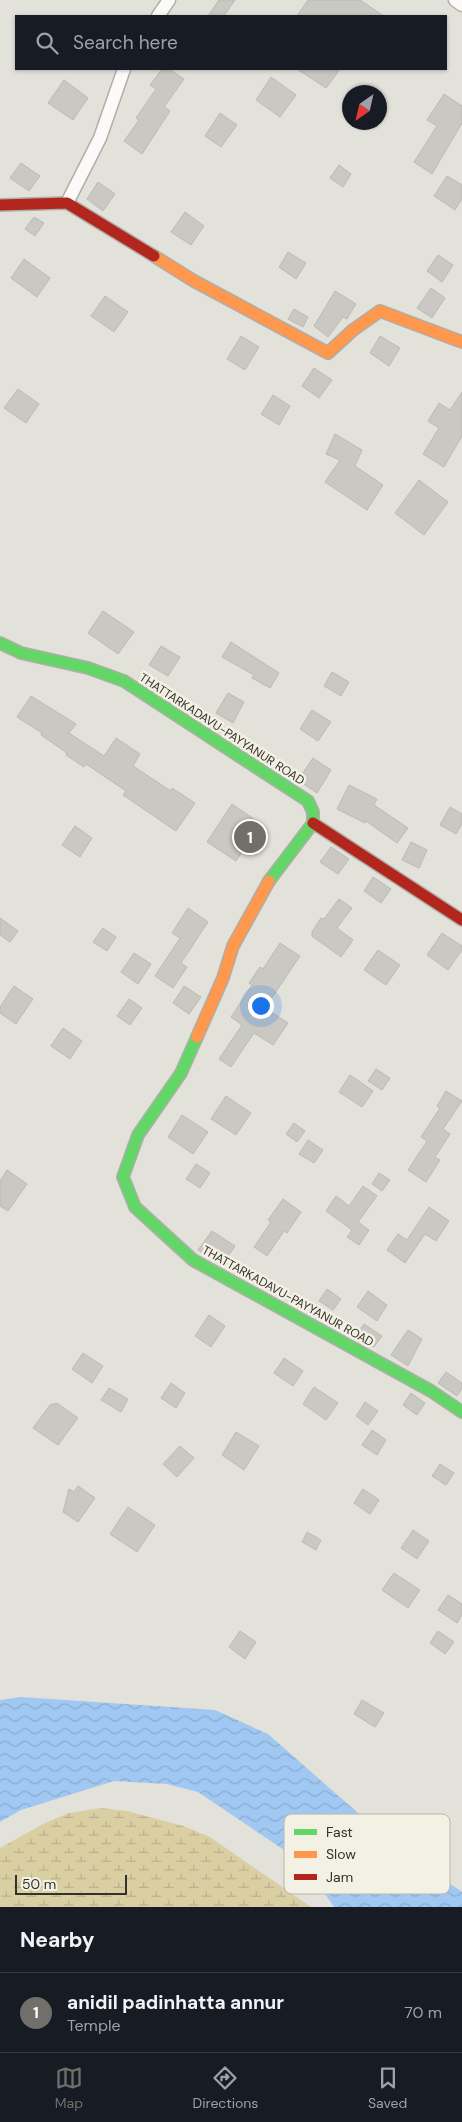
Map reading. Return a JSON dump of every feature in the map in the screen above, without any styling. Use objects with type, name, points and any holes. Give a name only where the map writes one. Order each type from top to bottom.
[{"type":"main road","points":[[0,205],[67,203],[194,281],[328,353],[353,330],[380,311],[462,342]]},
{"type":"main road","name":"THATTARKADAVU-PAYYANUR ROAD","points":[[0,643],[21,653],[88,668],[124,681],[308,801],[313,812],[313,823],[266,886],[247,919],[233,946],[223,978],[181,1073],[138,1135],[123,1178],[136,1206],[193,1260],[432,1391],[462,1412]]},
{"type":"main road","points":[[313,823],[462,920]]},
{"type":"street","points":[[159,15],[169,0]]},
{"type":"street","points":[[454,0],[462,5]]},
{"type":"street","points":[[67,203],[100,138],[124,70]]},
{"type":"green space","points":[[100,1808],[127,1811],[183,1826],[210,1837],[284,1888],[284,1894],[292,1894],[311,1907],[0,1907],[0,1848],[45,1823],[69,1813]]},
{"type":"water","points":[[21,1697],[215,1710],[268,1734],[359,1814],[284,1814],[284,1850],[198,1792],[167,1784],[114,1781],[21,1810],[0,1822],[0,1700]]},
{"type":"water","points":[[450,1884],[462,1892],[462,1907],[334,1907],[325,1894],[450,1894]]},
{"type":"building","points":[[219,0],[235,0],[225,15],[209,15]]},
{"type":"building","points":[[308,0],[360,0],[382,15],[298,15]]},
{"type":"building","points":[[161,70],[170,70],[184,79],[164,107],[170,111],[142,154],[124,141],[139,120],[136,118],[156,89],[150,85]]},
{"type":"building","points":[[299,70],[339,70],[326,88]]},
{"type":"building","points":[[271,77],[296,95],[280,117],[256,100]]},
{"type":"building","points":[[64,80],[88,98],[73,120],[48,103]]},
{"type":"building","points":[[444,94],[462,106],[462,123],[432,174],[414,162],[437,126],[427,120]]},
{"type":"building","points":[[220,113],[237,125],[221,147],[205,136]]},
{"type":"building","points":[[21,163],[40,176],[29,191],[10,178]]},
{"type":"building","points":[[339,165],[351,174],[343,187],[330,178]]},
{"type":"building","points":[[447,176],[462,185],[462,199],[455,210],[434,196]]},
{"type":"building","points":[[98,182],[115,194],[103,211],[87,199]]},
{"type":"building","points":[[185,212],[204,226],[191,245],[171,232]]},
{"type":"building","points":[[34,217],[44,223],[35,236],[25,229]]},
{"type":"building","points":[[288,252],[306,263],[296,279],[279,267]]},
{"type":"building","points":[[438,255],[453,265],[442,282],[427,271]]},
{"type":"building","points":[[24,259],[50,278],[37,297],[11,278]]},
{"type":"building","points":[[431,288],[445,298],[432,318],[417,308]]},
{"type":"building","points":[[335,291],[356,304],[347,319],[343,317],[328,337],[314,326]]},
{"type":"building","points":[[105,296],[128,312],[114,332],[91,316]]},
{"type":"building","points":[[294,309],[308,317],[303,327],[288,319]]},
{"type":"building","points":[[241,336],[259,347],[245,370],[227,359]]},
{"type":"building","points":[[380,336],[400,348],[389,366],[370,353]]},
{"type":"building","points":[[314,368],[332,380],[319,398],[302,386]]},
{"type":"building","points":[[18,389],[39,404],[26,423],[4,408]]},
{"type":"building","points":[[462,392],[462,436],[444,467],[423,454],[439,428],[428,421],[439,403],[450,410]]},
{"type":"building","points":[[273,395],[290,406],[279,425],[261,414]]},
{"type":"building","points":[[335,434],[362,450],[355,466],[383,485],[367,510],[325,482],[340,460],[326,454]]},
{"type":"building","points":[[419,480],[448,502],[424,535],[395,513]]},
{"type":"building","points":[[103,611],[134,632],[118,654],[88,633]]},
{"type":"building","points":[[231,642],[279,673],[270,688],[252,678],[254,675],[222,657]]},
{"type":"building","points":[[161,646],[180,657],[168,676],[149,665]]},
{"type":"building","points":[[332,672],[349,682],[341,696],[324,686]]},
{"type":"building","points":[[228,693],[244,702],[233,723],[216,713]]},
{"type":"building","points":[[31,696],[76,724],[69,733],[104,756],[116,738],[140,754],[133,766],[171,791],[172,788],[195,803],[176,831],[123,795],[126,791],[86,764],[84,767],[66,755],[67,753],[41,735],[42,733],[17,717]]},
{"type":"building","points":[[312,710],[331,722],[318,741],[300,729]]},
{"type":"building","points":[[313,758],[331,770],[317,793],[298,780]]},
{"type":"building","points":[[349,785],[377,799],[374,805],[408,828],[397,843],[366,821],[365,823],[337,809]]},
{"type":"building","points":[[232,804],[261,824],[236,861],[207,842]]},
{"type":"building","points":[[450,807],[462,814],[462,824],[456,834],[440,825]]},
{"type":"building","points":[[75,826],[92,838],[80,857],[62,845]]},
{"type":"building","points":[[411,842],[427,850],[419,868],[402,860]]},
{"type":"building","points":[[331,847],[349,859],[338,874],[320,862]]},
{"type":"building","points":[[373,877],[391,889],[381,903],[364,891]]},
{"type":"building","points":[[339,899],[352,908],[337,928],[353,940],[341,957],[312,936],[312,932],[321,918],[324,919]]},
{"type":"building","points":[[188,908],[208,922],[181,963],[187,967],[173,988],[155,976],[180,938],[172,933]]},
{"type":"building","points":[[0,918],[18,931],[10,942],[0,935]]},
{"type":"building","points":[[103,928],[116,937],[107,951],[93,942]]},
{"type":"building","points":[[442,933],[462,946],[462,950],[448,970],[427,955]]},
{"type":"building","points":[[280,943],[300,956],[265,1008],[288,1023],[273,1045],[254,1033],[231,1067],[219,1059],[242,1025],[231,1017],[252,985],[249,983],[260,967],[263,969]]},
{"type":"building","points":[[378,950],[400,965],[386,985],[364,970]]},
{"type":"building","points":[[134,953],[151,964],[138,984],[121,972]]},
{"type":"building","points":[[14,986],[33,999],[16,1024],[0,1013],[0,1007]]},
{"type":"building","points":[[184,986],[201,997],[189,1014],[173,1003]]},
{"type":"building","points":[[129,999],[142,1008],[130,1025],[117,1016]]},
{"type":"building","points":[[63,1028],[82,1041],[70,1059],[51,1046]]},
{"type":"building","points":[[376,1069],[390,1078],[382,1090],[368,1081]]},
{"type":"building","points":[[350,1075],[373,1091],[362,1107],[339,1092]]},
{"type":"building","points":[[446,1091],[462,1101],[443,1129],[450,1134],[435,1157],[440,1160],[426,1182],[408,1170],[427,1141],[421,1137],[440,1108],[437,1106]]},
{"type":"building","points":[[226,1096],[251,1113],[236,1135],[211,1119]]},
{"type":"building","points":[[182,1115],[208,1132],[193,1154],[168,1137]]},
{"type":"building","points":[[294,1123],[305,1131],[297,1142],[286,1134]]},
{"type":"building","points":[[308,1140],[323,1150],[314,1163],[299,1154]]},
{"type":"building","points":[[196,1164],[210,1173],[200,1188],[186,1179]]},
{"type":"building","points":[[7,1170],[27,1184],[8,1211],[0,1206],[0,1181]]},
{"type":"building","points":[[379,1173],[390,1180],[382,1191],[372,1184]]},
{"type":"building","points":[[363,1186],[377,1196],[358,1222],[369,1230],[359,1245],[347,1237],[352,1230],[326,1211],[336,1196],[349,1206]]},
{"type":"building","points":[[283,1199],[301,1212],[287,1233],[284,1231],[267,1256],[254,1247],[271,1222],[268,1220]]},
{"type":"building","points":[[429,1207],[449,1221],[436,1241],[425,1234],[405,1263],[387,1250],[398,1234],[407,1240]]},
{"type":"building","points":[[212,1231],[235,1246],[223,1264],[198,1250]]},
{"type":"building","points":[[327,1289],[341,1299],[333,1310],[319,1301]]},
{"type":"building","points":[[368,1291],[387,1305],[377,1321],[357,1307]]},
{"type":"building","points":[[209,1315],[225,1326],[211,1347],[195,1336]]},
{"type":"building","points":[[364,1324],[382,1336],[374,1347],[355,1336]]},
{"type":"building","points":[[408,1330],[422,1339],[408,1366],[391,1355]]},
{"type":"building","points":[[83,1353],[103,1366],[92,1383],[72,1369]]},
{"type":"building","points":[[284,1358],[303,1371],[293,1386],[274,1373]]},
{"type":"building","points":[[446,1372],[462,1383],[462,1388],[457,1396],[438,1383]]},
{"type":"building","points":[[171,1383],[185,1393],[176,1408],[161,1398]]},
{"type":"building","points":[[314,1387],[338,1403],[326,1420],[303,1404]]},
{"type":"building","points":[[109,1388],[128,1399],[121,1412],[101,1400]]},
{"type":"building","points":[[411,1393],[425,1403],[417,1415],[403,1405]]},
{"type":"building","points":[[365,1402],[378,1411],[368,1425],[356,1416]]},
{"type":"building","points":[[57,1403],[78,1418],[58,1445],[33,1428],[50,1405]]},
{"type":"building","points":[[372,1430],[386,1440],[377,1455],[362,1445]]},
{"type":"building","points":[[236,1432],[259,1446],[244,1470],[222,1455]]},
{"type":"building","points":[[180,1446],[194,1458],[177,1477],[163,1464]]},
{"type":"building","points":[[440,1464],[454,1473],[446,1485],[432,1476]]},
{"type":"building","points":[[78,1486],[95,1498],[78,1522],[63,1512],[69,1489],[74,1492]]},
{"type":"building","points":[[363,1489],[379,1500],[370,1514],[354,1503]]},
{"type":"building","points":[[128,1507],[155,1525],[137,1552],[110,1534]]},
{"type":"building","points":[[413,1530],[429,1541],[417,1559],[401,1548]]},
{"type":"building","points":[[307,1532],[321,1540],[316,1550],[302,1542]]},
{"type":"building","points":[[394,1573],[420,1590],[408,1608],[382,1590]]},
{"type":"building","points":[[448,1595],[462,1604],[462,1615],[457,1623],[438,1610]]},
{"type":"building","points":[[240,1631],[256,1642],[245,1659],[229,1647]]},
{"type":"building","points":[[438,1631],[454,1642],[445,1654],[430,1643]]},
{"type":"building","points":[[362,1700],[384,1713],[375,1727],[354,1714]]},
{"type":"traffic: fast","points":[[0,643],[21,653],[88,668],[124,681],[308,801],[313,812],[313,823],[269,881]]},
{"type":"traffic: fast","points":[[197,1037],[181,1073],[138,1135],[123,1177],[135,1207],[193,1260],[431,1391],[462,1412]]},
{"type":"traffic: slow","points":[[154,256],[194,281],[328,353],[353,330],[380,311],[462,342]]},
{"type":"traffic: slow","points":[[197,1037],[223,978],[233,946],[269,881]]},
{"type":"traffic: jam","points":[[0,205],[67,203],[154,256]]},
{"type":"traffic: jam","points":[[313,823],[462,920]]},
{"type":"place","name":"anidil padinhatta annur","points":[[250,837]]}]
